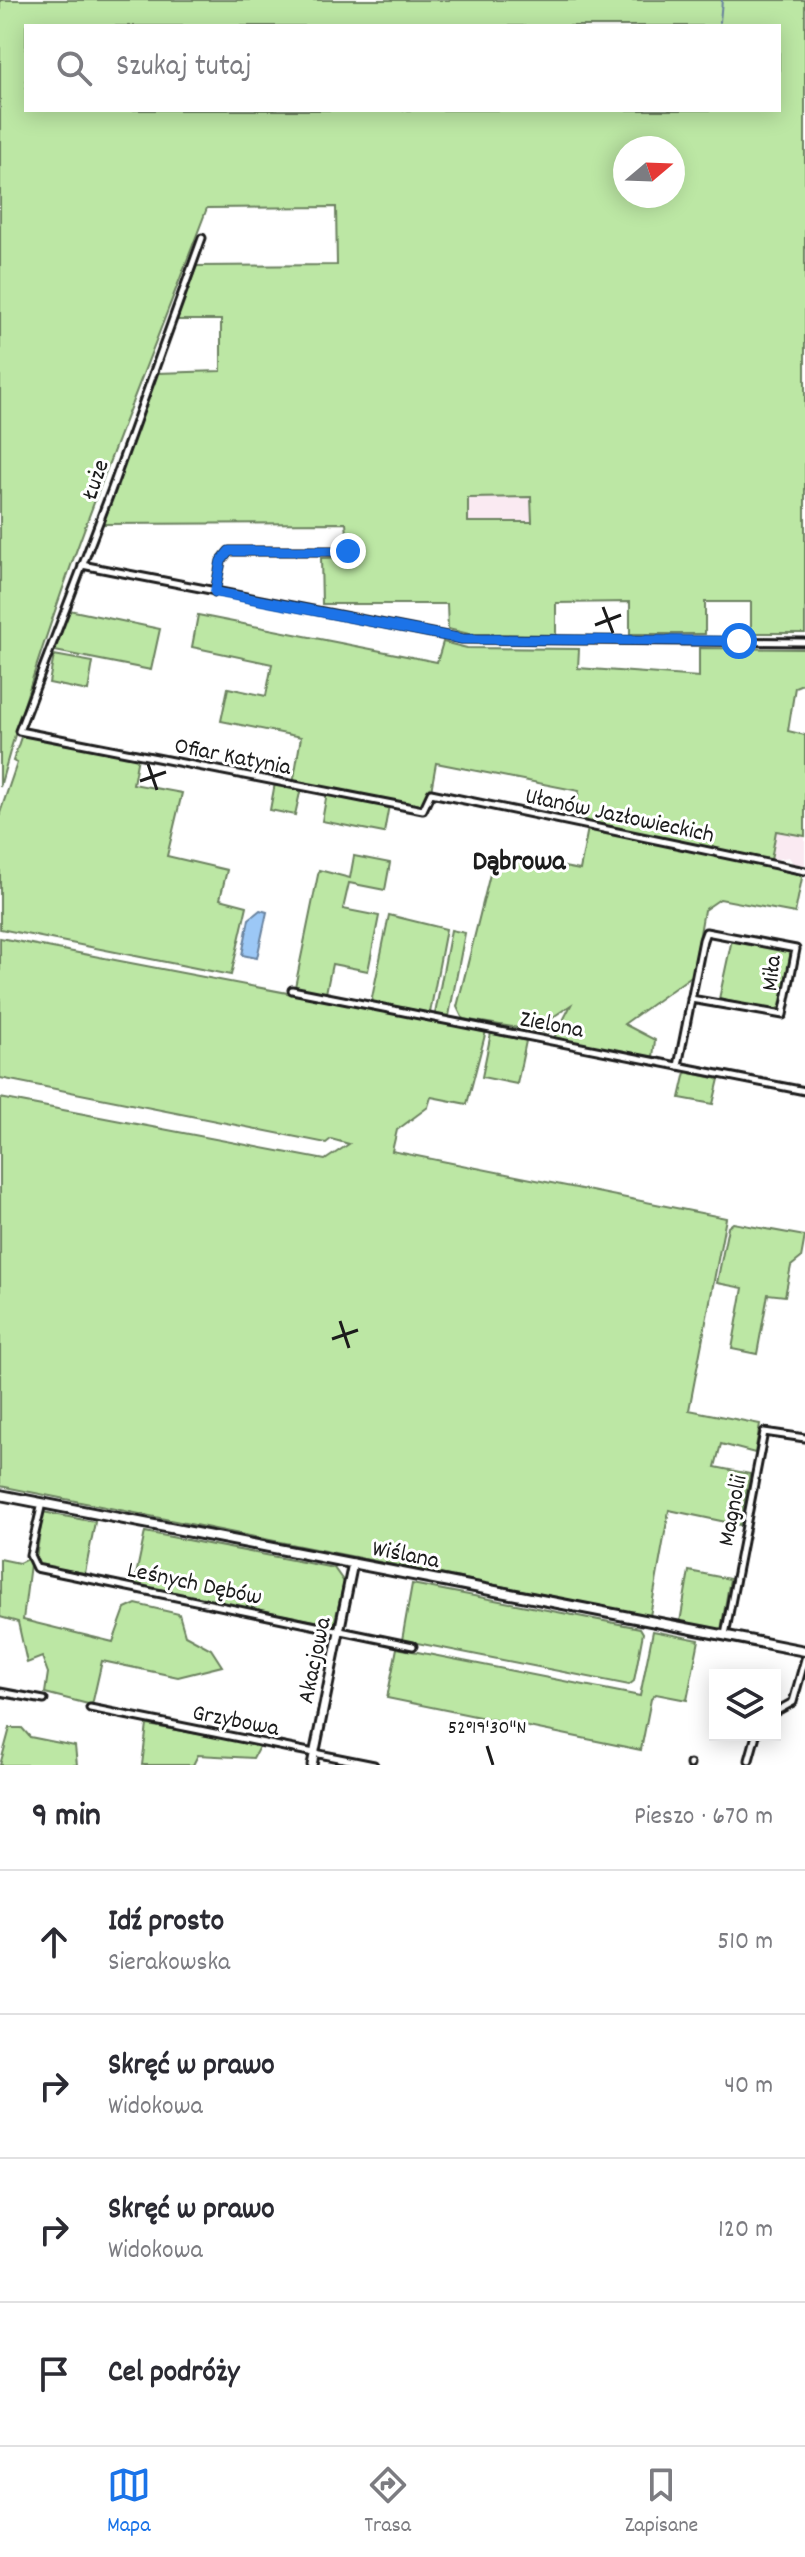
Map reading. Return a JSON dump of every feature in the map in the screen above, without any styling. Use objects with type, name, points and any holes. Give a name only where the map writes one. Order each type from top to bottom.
[{"type":"main road","name":"Wiślana","points":[[0,1495],[805,1651]]},
{"type":"street","name":"Łuże","points":[[19,731],[202,238]]},
{"type":"street","points":[[215,592],[221,561],[229,551],[348,551]]},
{"type":"street","points":[[82,565],[471,640],[805,642]]},
{"type":"street","name":"Ofiar Katynia","points":[[19,731],[423,810],[429,795]]},
{"type":"street","name":"Ułanów Jazłowieckich","points":[[429,795],[805,871]]},
{"type":"street","name":"Miła","points":[[678,1066],[691,999],[706,932],[796,949],[783,1015],[691,999]]},
{"type":"street","name":"Zielona","points":[[292,990],[805,1091]]},
{"type":"street","name":"Magnolii","points":[[725,1636],[764,1432],[805,1438]]},
{"type":"street","name":"Leśnych Dębów","points":[[42,1503],[30,1555],[36,1568],[413,1646]]},
{"type":"street","name":"Akacjowa","points":[[312,1765],[353,1563]]},
{"type":"street","points":[[781,1709],[793,1702],[805,1659]]},
{"type":"street","points":[[0,1692],[44,1700]]},
{"type":"street","name":"Grzybowa","points":[[90,1708],[374,1765]]},
{"type":"street","points":[[749,1760],[754,1741]]},
{"type":"shaded area","points":[[531,497],[533,522],[467,522],[467,498]]},
{"type":"shaded area","points":[[776,831],[805,836],[805,867],[795,866],[789,857],[771,860]]},
{"type":"green space","points":[[0,0],[805,0],[805,633],[751,633],[751,602],[705,602],[705,634],[630,634],[630,602],[556,603],[556,635],[469,634],[448,629],[447,604],[322,604],[321,558],[349,557],[346,523],[101,524],[157,373],[221,371],[221,320],[176,320],[197,266],[337,265],[336,207],[207,208],[45,640],[0,787]],"holes":[[[531,497],[532,522],[468,522],[468,498]]]},
{"type":"green space","points":[[69,610],[160,629],[151,670],[55,651]]},
{"type":"green space","points":[[198,615],[437,662],[443,642],[467,648],[579,649],[578,668],[699,677],[699,648],[805,649],[805,683],[795,687],[788,731],[805,735],[805,836],[776,831],[771,860],[573,820],[579,791],[436,763],[431,791],[421,809],[293,784],[301,737],[221,721],[228,688],[266,696],[272,664],[192,647]]},
{"type":"green space","points":[[54,655],[93,662],[88,691],[49,683]]},
{"type":"green space","points":[[22,734],[138,757],[133,784],[182,793],[167,856],[227,870],[220,899],[247,906],[231,975],[0,929],[0,813],[17,763],[13,761]]},
{"type":"green space","points":[[275,783],[301,788],[295,815],[270,810]]},
{"type":"green space","points":[[327,793],[389,805],[384,833],[322,821]]},
{"type":"green space","points":[[588,828],[803,873],[795,913],[720,899],[704,910],[693,975],[624,1024],[655,1040],[653,1057],[554,1038],[571,1005],[553,1017],[549,1033],[463,1019],[457,1007],[495,854],[580,870]]},
{"type":"green space","points":[[354,856],[390,863],[385,890],[349,883],[343,909],[379,916],[368,971],[332,964],[326,993],[295,987],[319,870],[350,878]]},
{"type":"green space","points":[[389,915],[446,929],[430,1013],[373,1002]]},
{"type":"green space","points":[[451,930],[465,933],[449,1016],[435,1014]]},
{"type":"green space","points":[[0,938],[486,1031],[467,1104],[431,1097],[428,1107],[397,1130],[392,1151],[726,1218],[689,1410],[760,1424],[755,1453],[721,1444],[715,1467],[750,1474],[740,1525],[669,1510],[650,1616],[0,1486],[0,1098],[325,1160],[349,1144],[331,1139],[326,1143],[0,1078]]},
{"type":"green space","points":[[732,939],[787,950],[791,956],[781,1006],[774,1011],[719,999]]},
{"type":"green space","points":[[491,1033],[526,1041],[517,1084],[482,1077]]},
{"type":"green space","points":[[686,1072],[719,1079],[713,1104],[680,1098]]},
{"type":"green space","points":[[733,1223],[805,1236],[801,1258],[791,1266],[785,1296],[768,1294],[757,1354],[732,1349],[743,1288],[717,1283],[728,1227]]},
{"type":"green space","points":[[43,1512],[95,1522],[85,1573],[35,1565]]},
{"type":"green space","points":[[145,1532],[334,1568],[344,1582],[334,1625],[134,1585]]},
{"type":"green space","points":[[0,1559],[19,1563],[27,1559],[30,1564],[23,1620],[113,1642],[125,1609],[136,1604],[179,1614],[185,1635],[211,1649],[222,1666],[178,1677],[102,1661],[92,1705],[45,1693],[48,1673],[42,1657],[27,1663],[18,1622],[0,1617]]},
{"type":"green space","points":[[689,1571],[730,1579],[721,1630],[680,1622]]},
{"type":"green space","points":[[412,1584],[640,1628],[643,1633],[634,1681],[629,1685],[402,1640]]},
{"type":"green space","points":[[653,1631],[699,1640],[687,1700],[656,1694],[651,1699],[641,1750],[387,1698],[397,1648],[640,1696]]},
{"type":"green space","points":[[147,1725],[260,1745],[253,1758],[198,1755],[193,1765],[142,1765]]},
{"type":"green space","points":[[10,1728],[22,1728],[30,1737],[75,1746],[77,1765],[0,1765]]},
{"type":"water","points":[[260,910],[267,912],[257,958],[242,955],[249,919]]},
{"type":"waterway","points":[[720,22],[722,0]]},
{"type":"district","name":"Dąbrowa","points":[[519,859]]},
{"type":"route","points":[[348,551],[229,551],[221,561],[215,592],[462,639],[739,641]]}]
